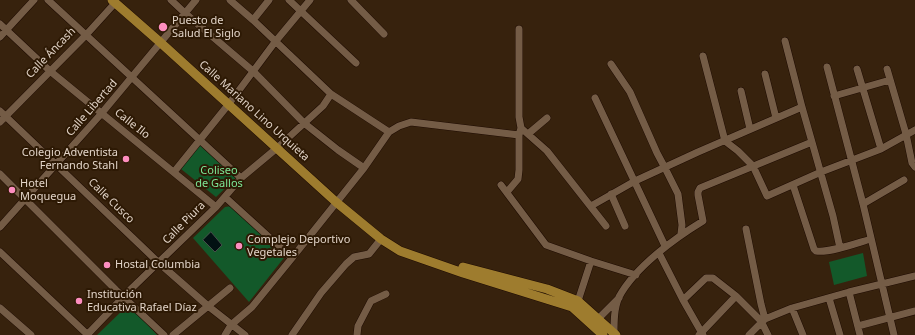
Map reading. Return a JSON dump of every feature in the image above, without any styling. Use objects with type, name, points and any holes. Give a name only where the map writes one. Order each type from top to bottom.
[{"type":"main road","name":"Calle Mariano Lino Urquieta","points":[[115,1],[336,202],[381,239],[400,252],[422,259]]},
{"type":"main road","points":[[422,259],[456,265],[547,288],[578,301],[615,334]]},
{"type":"main road","points":[[422,259],[572,307],[603,335]]},
{"type":"street","points":[[0,38],[34,0]]},
{"type":"street","points":[[48,0],[133,77],[199,141],[241,178]]},
{"type":"street","points":[[171,0],[254,72],[304,122],[338,150],[364,168]]},
{"type":"street","name":"Calle Libertad","points":[[0,227],[24,199],[57,165],[133,77],[196,0]]},
{"type":"street","points":[[230,0],[331,94],[389,132]]},
{"type":"street","points":[[253,20],[269,0]]},
{"type":"street","points":[[289,0],[326,37],[356,63]]},
{"type":"street","points":[[174,172],[254,72],[275,42],[310,0]]},
{"type":"street","name":"Calle Áncash","points":[[0,122],[86,35],[115,1]]},
{"type":"street","points":[[356,1],[384,34]]},
{"type":"street","name":"Calle Ilo","points":[[0,24],[50,71],[216,207]]},
{"type":"street","points":[[507,192],[518,179],[519,170],[519,29]]},
{"type":"street","points":[[785,41],[840,248]]},
{"type":"street","points":[[703,56],[725,141],[753,166],[767,196],[881,148],[915,130]]},
{"type":"street","points":[[611,64],[630,92],[657,153],[678,194],[682,225],[681,234]]},
{"type":"street","points":[[827,67],[863,204],[894,335]]},
{"type":"street","points":[[857,69],[881,148]]},
{"type":"street","points":[[887,69],[906,134],[912,163],[915,167]]},
{"type":"street","points":[[765,74],[776,118]]},
{"type":"street","points":[[834,96],[890,80]]},
{"type":"street","points":[[740,91],[750,130]]},
{"type":"street","name":"Calle Piura","points":[[87,335],[216,207],[241,178],[277,148],[323,106],[331,94]]},
{"type":"street","points":[[595,98],[665,246]]},
{"type":"street","points":[[591,206],[635,181],[802,107]]},
{"type":"street","name":"Calle Cusco","points":[[0,111],[159,263],[208,306],[245,335]]},
{"type":"street","points":[[528,134],[547,118]]},
{"type":"street","points":[[225,335],[231,325],[252,306],[292,258],[364,168],[389,132],[399,126],[411,122],[427,123],[461,129],[520,131],[528,134],[547,151],[606,226]]},
{"type":"street","points":[[598,319],[619,298],[636,275],[665,246],[681,234],[703,221],[698,195],[700,188],[812,142]]},
{"type":"street","points":[[0,174],[116,290],[164,335]]},
{"type":"street","points":[[863,204],[904,180]]},
{"type":"street","points":[[502,185],[546,245],[636,275]]},
{"type":"street","points":[[793,185],[814,249],[818,252],[871,240]]},
{"type":"street","points":[[611,194],[625,226]]},
{"type":"street","points":[[225,197],[292,258]]},
{"type":"street","points":[[746,229],[763,320],[768,335]]},
{"type":"street","points":[[292,335],[321,293],[346,264],[354,257],[369,254],[381,239]]},
{"type":"street","points":[[0,252],[87,335]]},
{"type":"street","points":[[659,253],[701,334],[736,296]]},
{"type":"street","points":[[578,301],[592,261]]},
{"type":"street","points":[[748,335],[763,320],[792,308],[915,276]]},
{"type":"street","points":[[683,300],[708,277],[716,279],[763,320]]},
{"type":"street","points":[[173,335],[230,288]]},
{"type":"street","points":[[849,292],[860,335]]},
{"type":"street","points":[[357,335],[358,326],[371,302],[386,294]]},
{"type":"street","points":[[615,334],[614,320],[619,298]]},
{"type":"street","points":[[829,298],[840,335]]},
{"type":"street","points":[[0,308],[31,335]]},
{"type":"street","points":[[792,308],[803,335]]},
{"type":"street","points":[[858,326],[915,311]]},
{"type":"green space","name":"Coliseo de Gallos","points":[[201,144],[237,177],[216,197],[181,169]]},
{"type":"green space","name":"Complejo Deportivo Vegetales","points":[[232,206],[287,254],[249,302],[193,238],[225,207]]},
{"type":"green space","points":[[863,253],[867,276],[834,285],[829,262]]},
{"type":"green space","points":[[127,306],[130,306],[157,335],[97,335]]},
{"type":"shaded area","points":[[211,232],[222,245],[215,252],[203,240]]},
{"type":"place","name":"Puesto de Salud El Siglo","points":[[163,27]]},
{"type":"place","name":"Colegio Adventista Fernando Stahl","points":[[126,159]]},
{"type":"place","name":"Hotel Moquegua","points":[[12,190]]},
{"type":"place","name":"Complejo Deportivo Vegetales","points":[[239,246]]},
{"type":"place","name":"Hostal Columbia","points":[[107,265]]},
{"type":"place","name":"Institución Educativa Rafael Díaz","points":[[79,301]]}]
